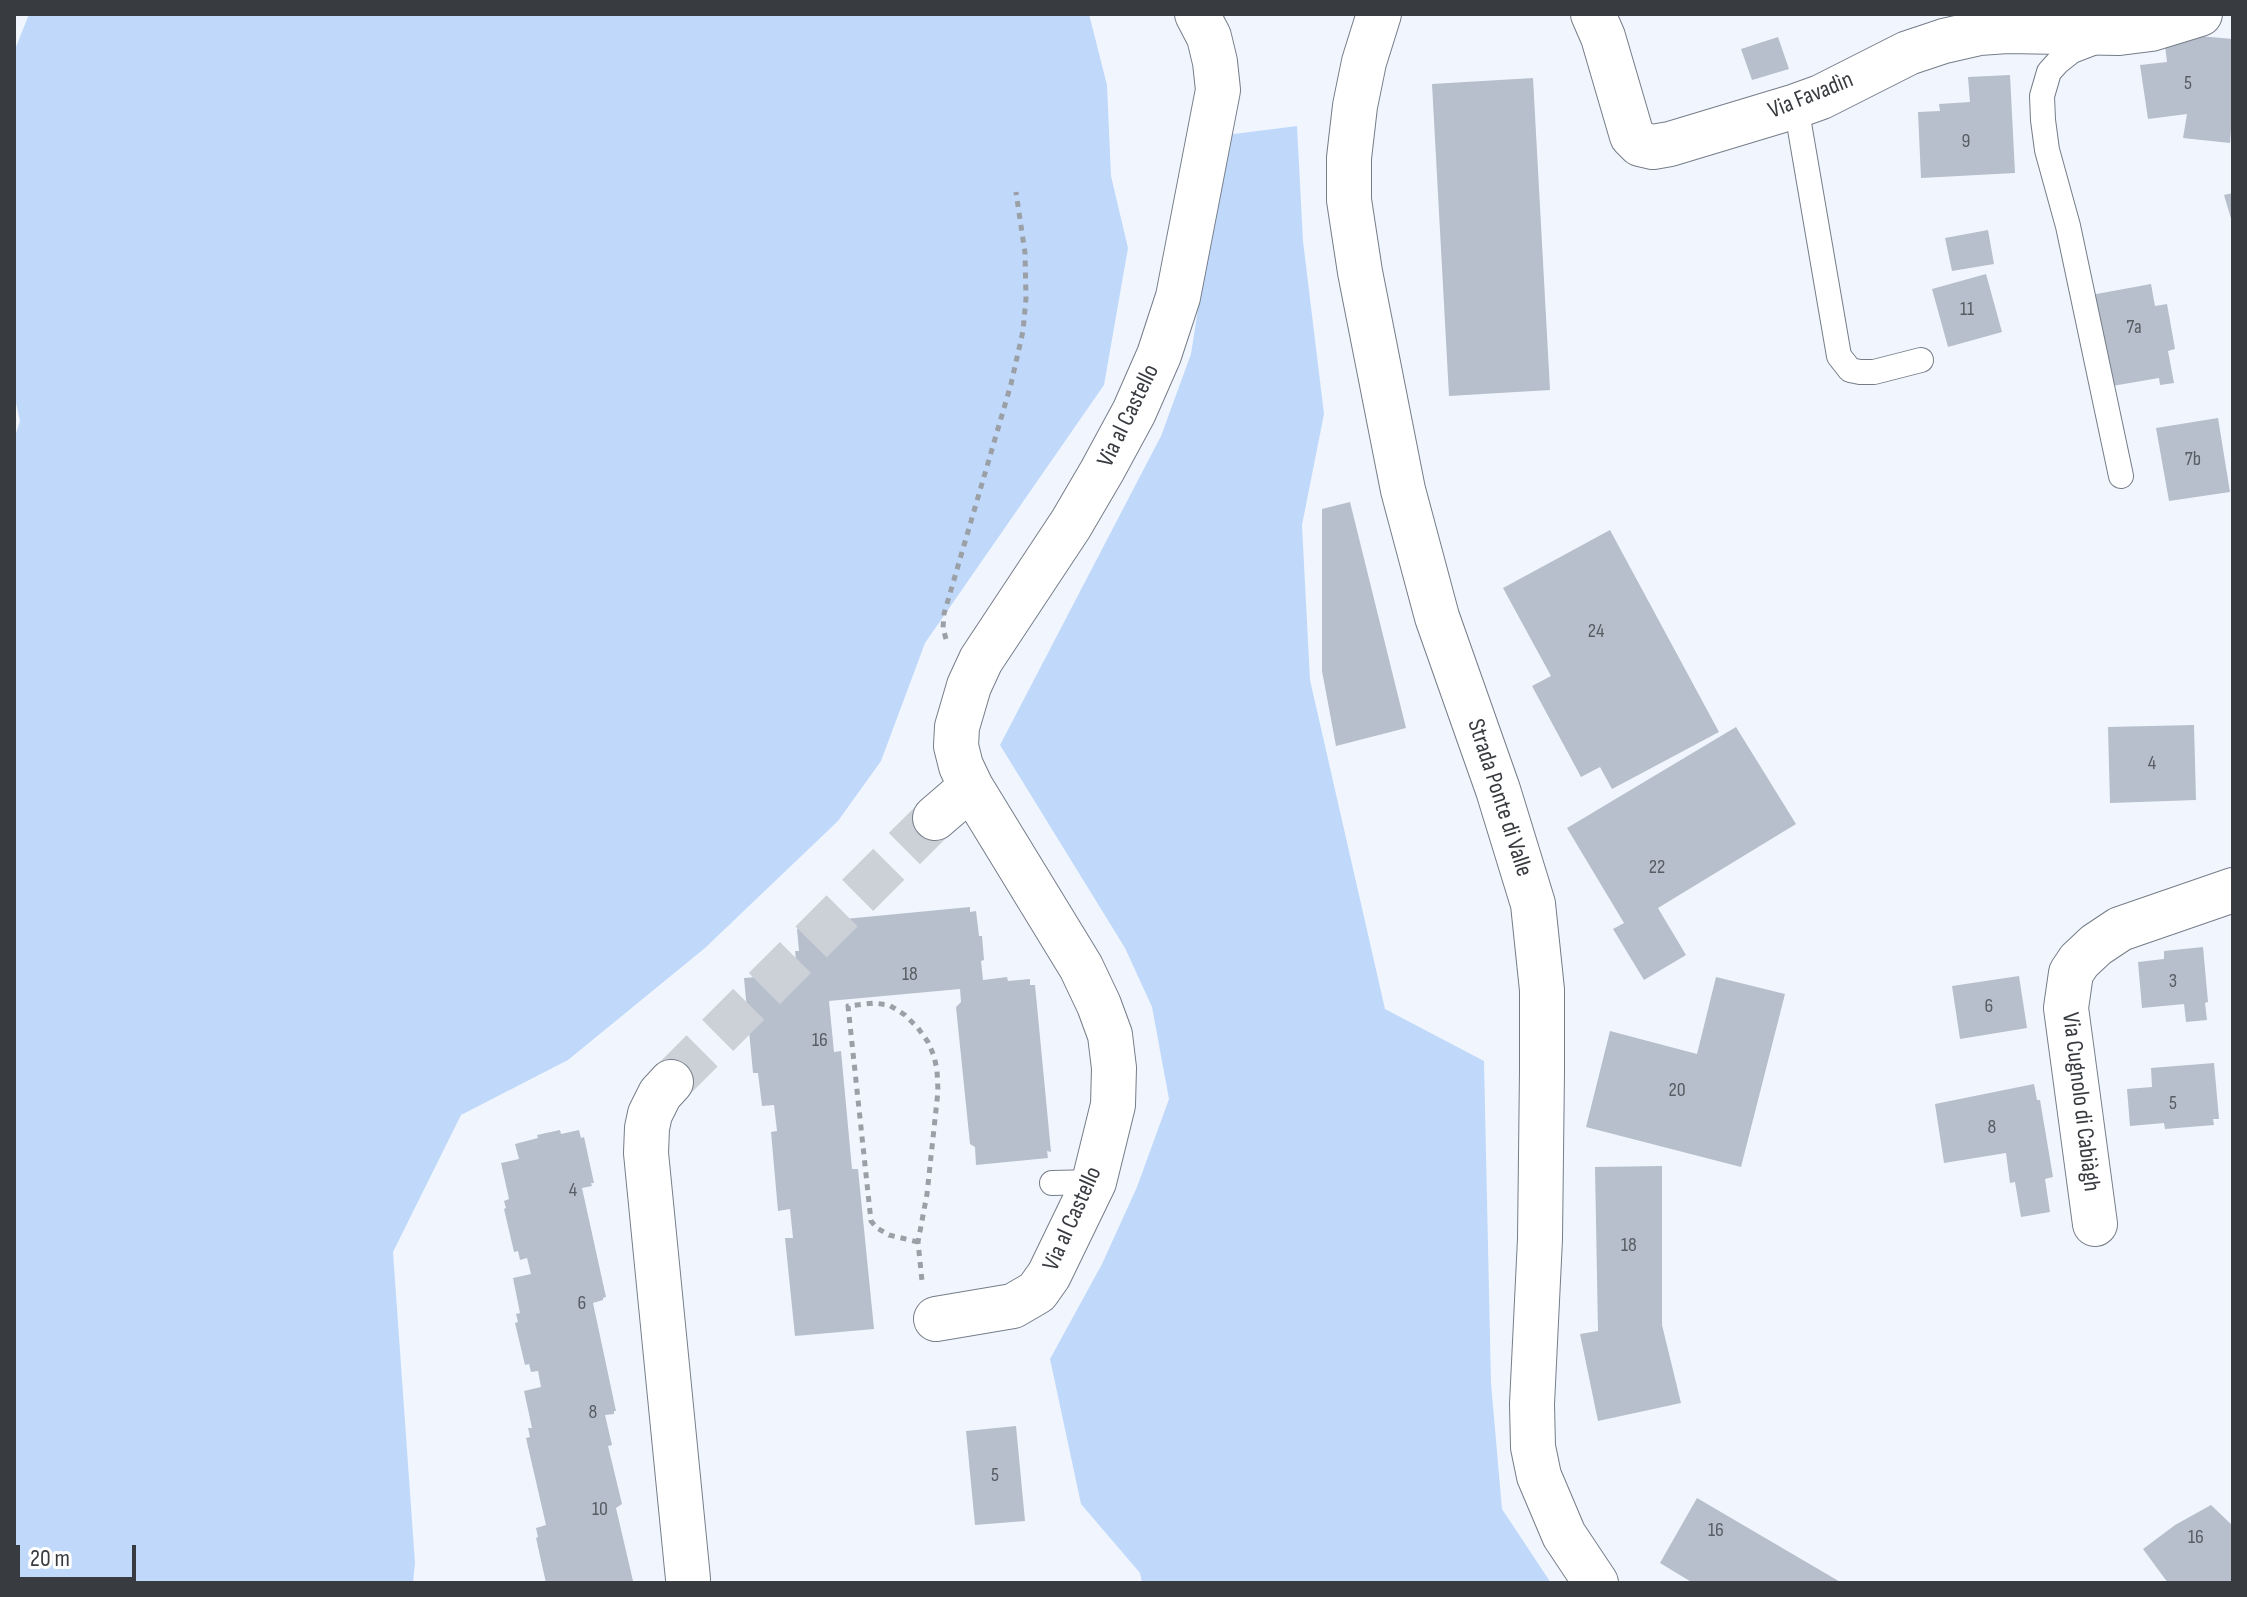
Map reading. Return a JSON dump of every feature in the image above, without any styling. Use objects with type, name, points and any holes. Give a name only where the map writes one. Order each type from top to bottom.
[{"type":"street","name":"Via al Castello","points":[[936,1319],[1013,1306],[1037,1292],[1049,1275],[1073,1182],[1113,1105],[1114,1068],[1110,1035],[1099,1005],[1081,967],[971,787],[956,746],[961,710],[981,660],[1071,524],[1102,471],[1134,412],[1159,355],[1178,297],[1218,90],[1209,37],[1197,14]]},
{"type":"street","name":"Strada Ponte di Valle","points":[[1379,14],[1355,106],[1349,158],[1349,200],[1400,475],[1425,575],[1533,904],[1542,990],[1542,1070],[1533,1447],[1539,1476],[1554,1514],[1596,1583]]},
{"type":"street","name":"Via Favadìn","points":[[1593,14],[1603,37],[1632,136],[1640,144],[1653,147],[1821,97],[1908,53],[1944,41],[1979,33],[2007,31],[2119,33],[2151,29],[2200,14]]},
{"type":"street","points":[[935,818],[971,787]]},
{"type":"street","name":"Via Cugnolo di Cabiàgh","points":[[2095,1224],[2066,1008],[2071,973],[2096,945],[2120,929],[2233,890]]},
{"type":"street","points":[[671,1082],[660,1094],[650,1114],[646,1153],[688,1579]]},
{"type":"lane","name":"Via Favadìn","points":[[2119,33],[2072,51],[2058,62],[2049,72],[2042,96],[2047,150],[2068,226],[2121,476]]},
{"type":"lane","points":[[1796,106],[1839,356],[1850,370],[1860,372],[1874,372],[1921,360]]},
{"type":"path","points":[[981,660],[949,642],[945,637],[944,614],[1011,384],[1023,331],[1025,253],[1016,192]]},
{"type":"path","points":[[918,1242],[889,1235],[871,1221],[848,1006],[889,1005],[918,1028],[934,1056],[938,1091],[935,1134],[918,1242],[922,1287],[936,1319]]},
{"type":"shaded area","points":[[29,14],[1089,14],[1107,85],[1111,176],[1128,248],[1104,385],[925,643],[881,761],[838,821],[705,948],[568,1060],[461,1115],[393,1252],[415,1563],[413,1583],[14,1583],[14,439],[20,421],[14,394],[14,52]]},
{"type":"shaded area","points":[[1297,126],[1303,241],[1324,414],[1302,525],[1310,680],[1385,1009],[1484,1061],[1491,1383],[1502,1509],[1551,1583],[1142,1583],[1140,1573],[1081,1504],[1050,1359],[1102,1264],[1137,1187],[1169,1099],[1152,1007],[1125,948],[1000,745],[1161,436],[1191,354],[1203,277],[1218,136]]},
{"type":"building","points":[[2199,36],[2233,39],[2230,143],[2183,138],[2187,114],[2148,119],[2140,65],[2167,62],[2165,46]]},
{"type":"building","points":[[1778,37],[1789,69],[1752,80],[1741,49]]},
{"type":"building","points":[[2010,75],[2015,173],[1921,178],[1918,112],[1940,111],[1939,104],[1970,102],[1968,77]]},
{"type":"building","points":[[1533,78],[1550,390],[1449,396],[1432,84]]},
{"type":"building","points":[[2233,193],[2233,222],[2232,222],[2224,195]]},
{"type":"building","points":[[1988,230],[1994,264],[1952,271],[1945,238]]},
{"type":"building","points":[[1986,274],[2002,332],[1948,347],[1932,289]]},
{"type":"building","points":[[2151,284],[2155,306],[2167,304],[2175,349],[2168,351],[2174,383],[2160,385],[2159,378],[2112,386],[2091,295]]},
{"type":"building","points":[[2218,418],[2230,492],[2169,501],[2156,428]]},
{"type":"building","points":[[1350,502],[1406,728],[1336,746],[1322,671],[1322,509]]},
{"type":"building","points":[[1610,530],[1719,732],[1612,789],[1600,767],[1581,777],[1532,686],[1551,676],[1503,588]]},
{"type":"building","points":[[2194,725],[2196,800],[2110,803],[2108,727]]},
{"type":"building","points":[[1736,727],[1796,824],[1658,908],[1686,955],[1644,980],[1613,929],[1624,923],[1567,828]]},
{"type":"building","points":[[970,907],[970,912],[976,911],[979,936],[982,936],[983,980],[1007,977],[1008,981],[1030,979],[1030,985],[1035,985],[1051,1152],[1047,1151],[1048,1158],[976,1165],[975,1147],[970,1144],[956,1007],[961,1002],[960,989],[829,1001],[834,1052],[841,1051],[852,1169],[858,1169],[874,1329],[795,1336],[785,1238],[793,1238],[790,1209],[778,1211],[771,1132],[777,1131],[774,1105],[762,1106],[758,1073],[753,1073],[744,978],[769,976],[769,971],[797,968],[797,929],[804,928],[803,923]]},
{"type":"building","points":[[2203,947],[2207,1020],[2186,1022],[2184,1004],[2142,1008],[2138,962],[2164,959],[2164,951]]},
{"type":"building","points":[[2019,976],[2027,1028],[1960,1039],[1952,986]]},
{"type":"building","points":[[1716,977],[1785,994],[1741,1167],[1586,1127],[1610,1031],[1697,1054]]},
{"type":"building","points":[[2214,1063],[2219,1119],[2213,1119],[2214,1125],[2165,1129],[2164,1123],[2130,1126],[2127,1089],[2152,1087],[2151,1068]]},
{"type":"building","points":[[2034,1084],[2037,1100],[2040,1100],[2053,1177],[2045,1179],[2050,1212],[2021,1217],[2015,1182],[2010,1183],[2006,1153],[1944,1163],[1935,1104]]},
{"type":"building","points":[[560,1130],[561,1134],[579,1130],[581,1138],[584,1137],[594,1183],[582,1188],[606,1297],[593,1303],[616,1411],[605,1415],[612,1445],[608,1446],[622,1504],[616,1508],[633,1581],[630,1583],[546,1583],[536,1538],[536,1528],[546,1525],[526,1438],[530,1437],[528,1428],[532,1428],[524,1391],[541,1387],[538,1371],[531,1372],[529,1364],[525,1365],[515,1323],[518,1322],[516,1314],[520,1313],[513,1278],[531,1274],[527,1258],[520,1260],[518,1251],[514,1252],[504,1209],[504,1201],[509,1199],[501,1163],[519,1159],[515,1144]]},
{"type":"building","points":[[1662,1166],[1662,1325],[1681,1403],[1598,1421],[1580,1334],[1598,1331],[1595,1167]]},
{"type":"building","points":[[1016,1426],[1025,1521],[975,1525],[966,1431]]},
{"type":"building","points":[[1697,1498],[1842,1583],[1693,1583],[1660,1563]]},
{"type":"building","points":[[2211,1505],[2233,1526],[2233,1583],[2168,1583],[2143,1549],[2175,1525]]},
{"type":"tunnel","points":[[671,1082],[935,818]]}]
